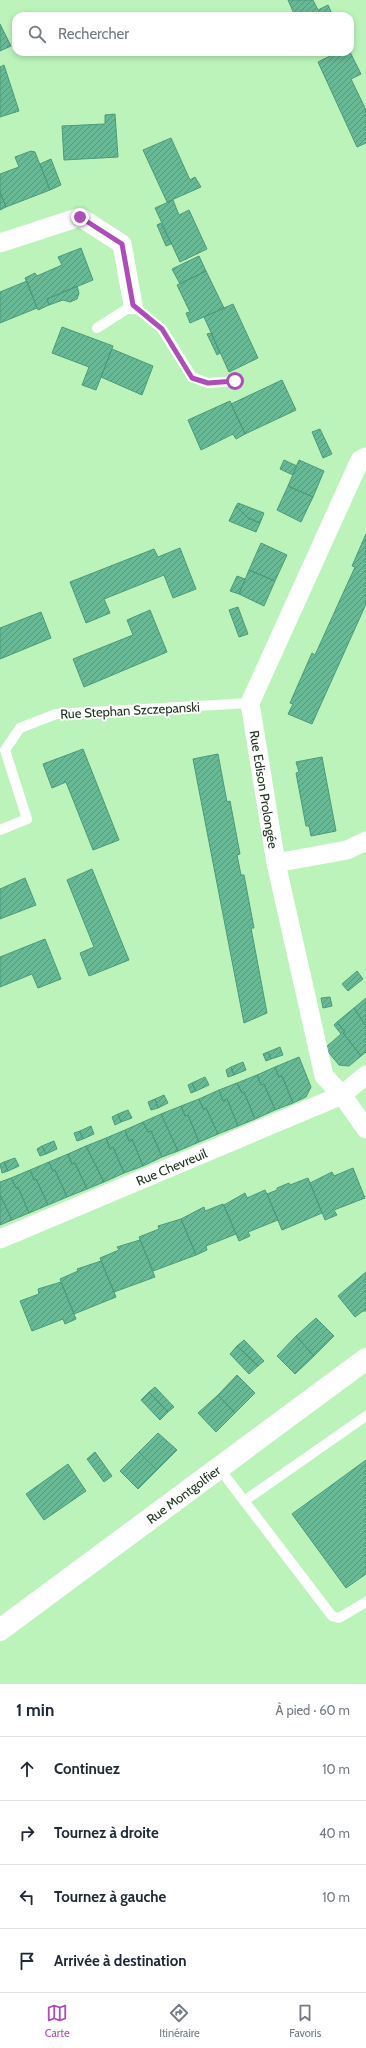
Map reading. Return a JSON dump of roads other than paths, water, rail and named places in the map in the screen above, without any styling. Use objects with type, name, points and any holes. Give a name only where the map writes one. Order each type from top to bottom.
[{"type":"street","points":[[0,243],[80,217],[122,244],[133,305]]},
{"type":"street","points":[[250,703],[360,460],[366,458]]},
{"type":"street","name":"Rue Edison Prolongée","points":[[250,703],[276,863],[324,1076],[342,1095],[366,1129]]},
{"type":"street","points":[[276,863],[347,850],[366,841]]},
{"type":"street","name":"Rue Chevreuil","points":[[0,1239],[342,1095],[366,1075]]},
{"type":"street","name":"Rue Montgolfier","points":[[0,1630],[366,1359]]},
{"type":"lane","points":[[97,328],[133,305],[162,329],[192,378],[208,383],[235,381]]},
{"type":"lane","name":"Rue Stephan Szczepanski","points":[[0,830],[27,819],[5,750],[20,728],[56,714],[250,703]]},
{"type":"lane","points":[[244,1501],[366,1416]]},
{"type":"lane","points":[[219,1468],[332,1616],[339,1618],[366,1602]]}]
